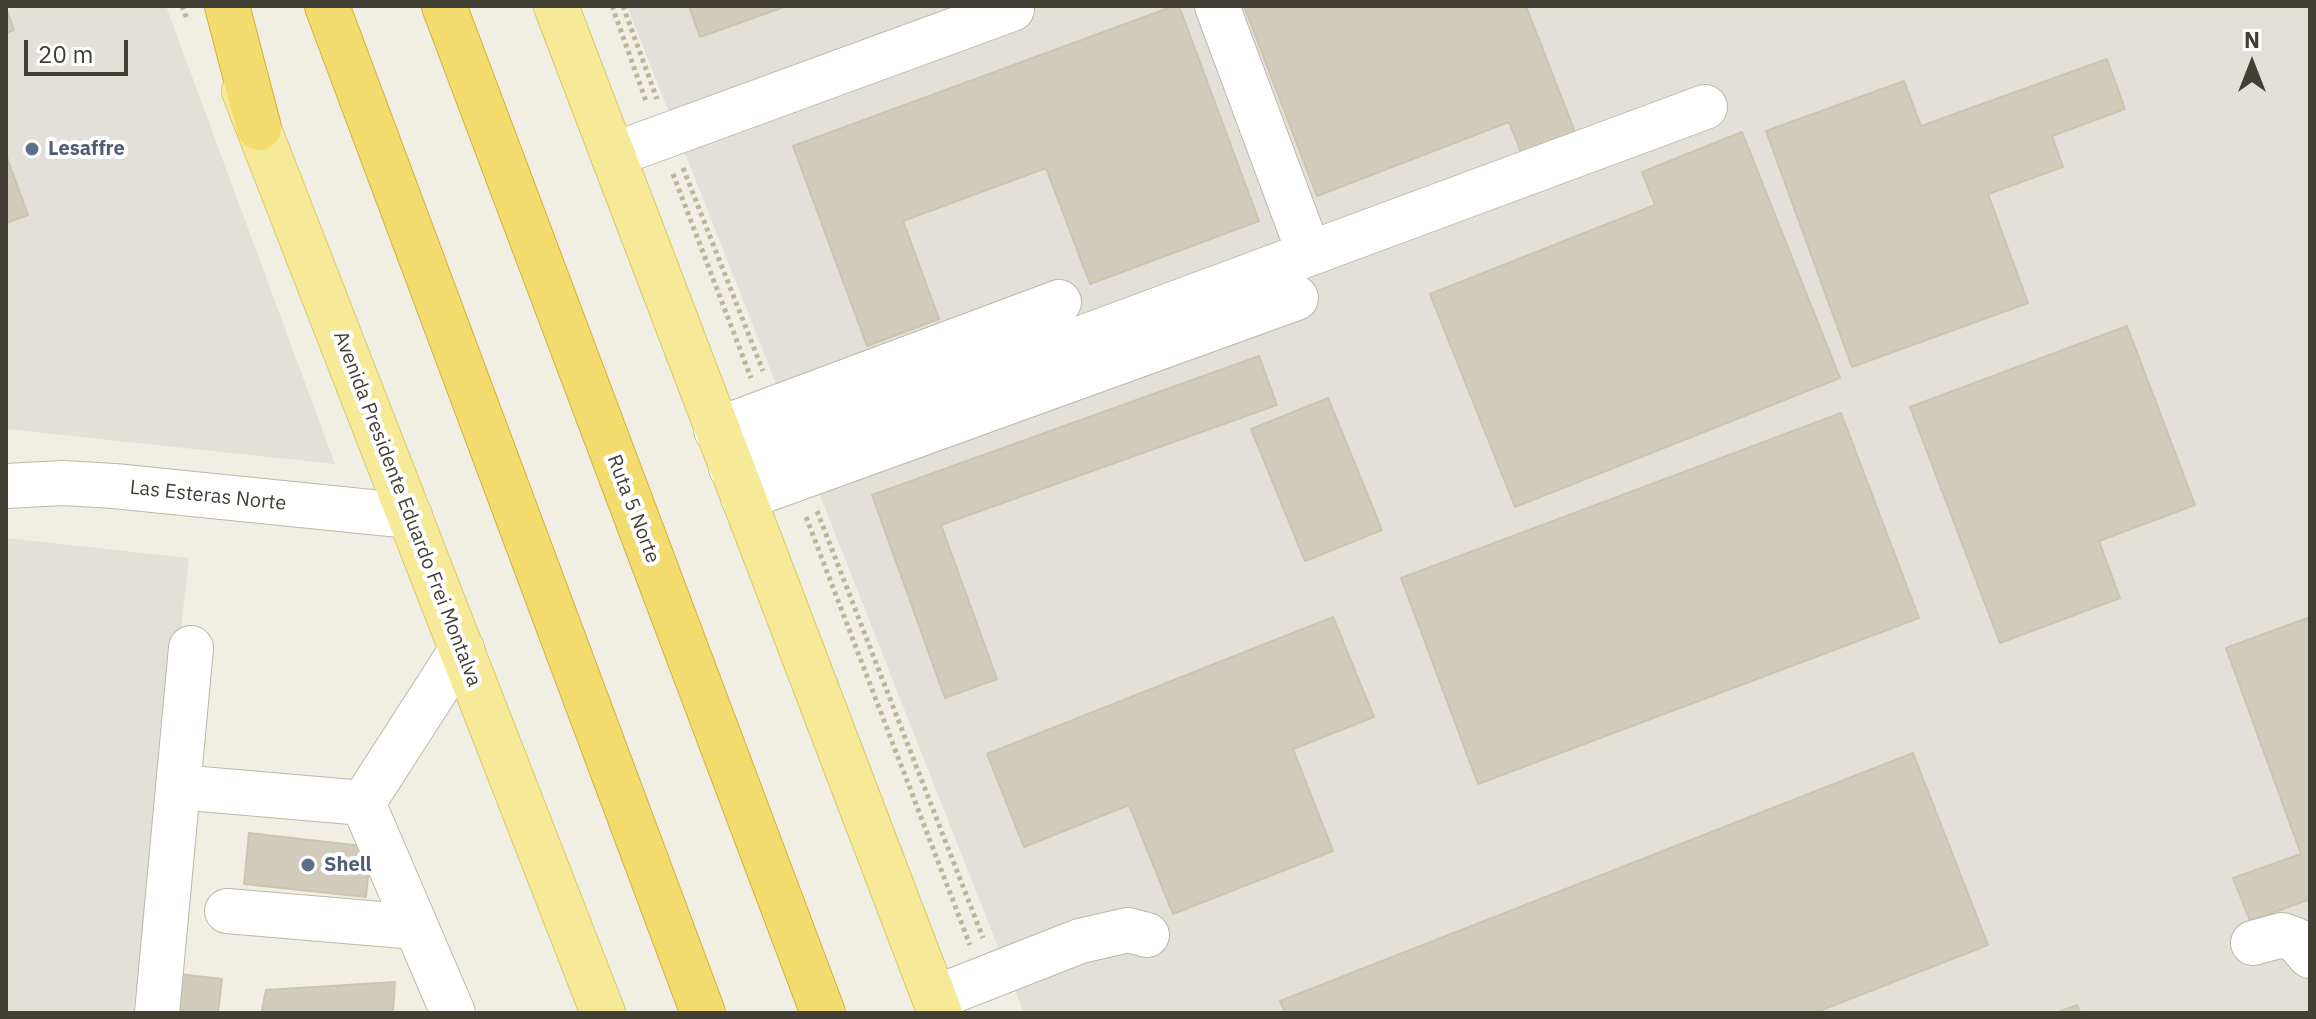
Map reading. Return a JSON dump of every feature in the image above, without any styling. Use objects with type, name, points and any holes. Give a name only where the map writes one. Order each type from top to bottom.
[{"type":"highway","points":[[227,6],[259,128]]},
{"type":"highway","points":[[327,6],[703,1013]]},
{"type":"highway","name":"Ruta 5 Norte","points":[[444,6],[823,1013]]},
{"type":"main road","name":"Avenida Presidente Eduardo Frei Montalva","points":[[210,6],[603,1013]]},
{"type":"main road","points":[[556,6],[938,1006]]},
{"type":"street","points":[[1217,6],[1309,253]]},
{"type":"street","points":[[613,155],[1012,9]]},
{"type":"street","points":[[730,466],[1705,107]]},
{"type":"street","points":[[730,466],[1296,298]]},
{"type":"street","points":[[730,466],[1059,302]]},
{"type":"street","name":"Las Esteras Norte","points":[[6,486],[114,486],[410,516]]},
{"type":"street","points":[[157,1013],[191,648]]},
{"type":"street","points":[[363,803],[462,649]]},
{"type":"street","points":[[178,787],[363,803]]},
{"type":"street","points":[[363,803],[453,1013]]},
{"type":"street","points":[[227,911],[416,927]]},
{"type":"street","points":[[938,1006],[1080,941],[1128,930],[1147,935]]},
{"type":"street","points":[[2253,943],[2282,935],[2296,940],[2310,956]]},
{"type":"shaded area","points":[[6,6],[166,6],[335,464],[6,429]]},
{"type":"shaded area","points":[[627,6],[2310,6],[2310,1013],[1024,1013]]},
{"type":"shaded area","points":[[6,538],[189,558],[137,1013],[6,1013]]},
{"type":"building","points":[[689,6],[787,6],[700,37]]},
{"type":"building","points":[[1179,6],[1259,221],[1090,284],[1046,168],[903,221],[939,319],[867,346],[793,146]]},
{"type":"building","points":[[1244,6],[1526,6],[1575,132],[1521,152],[1509,122],[1317,196]]},
{"type":"building","points":[[6,8],[14,30],[6,33]]},
{"type":"building","points":[[2107,59],[2125,109],[2052,136],[2063,167],[1988,194],[2028,303],[1852,367],[1766,131],[1904,81],[1921,126]]},
{"type":"building","points":[[1742,132],[1840,378],[1515,507],[1430,294],[1655,205],[1642,172]]},
{"type":"building","points":[[6,155],[28,215],[6,223]]},
{"type":"building","points":[[2127,326],[2195,505],[2099,541],[2120,598],[2000,643],[1910,407]]},
{"type":"building","points":[[1259,356],[1277,405],[941,525],[997,679],[945,698],[872,495]]},
{"type":"building","points":[[1328,398],[1382,530],[1305,561],[1251,429]]},
{"type":"building","points":[[1841,413],[1919,618],[1478,784],[1401,578]]},
{"type":"building","points":[[1333,617],[1374,717],[1293,749],[1333,851],[1173,914],[1129,805],[1024,847],[987,754]]},
{"type":"building","points":[[2310,617],[2310,899],[2250,921],[2233,878],[2301,854],[2226,648]]},
{"type":"building","points":[[1913,753],[1988,945],[1814,1013],[1285,1013],[1280,1001]]},
{"type":"building","name":"Shell","points":[[249,833],[371,847],[366,897],[244,884]]},
{"type":"building","points":[[169,973],[222,979],[218,1013],[164,1013]]},
{"type":"building","points":[[395,982],[393,1013],[266,1013],[262,1010],[266,990]]},
{"type":"building","points":[[2077,1005],[2080,1013],[2056,1013]]},
{"type":"place","name":"Lesaffre","points":[[32,149]]},
{"type":"place","name":"Shell","points":[[308,865]]}]
